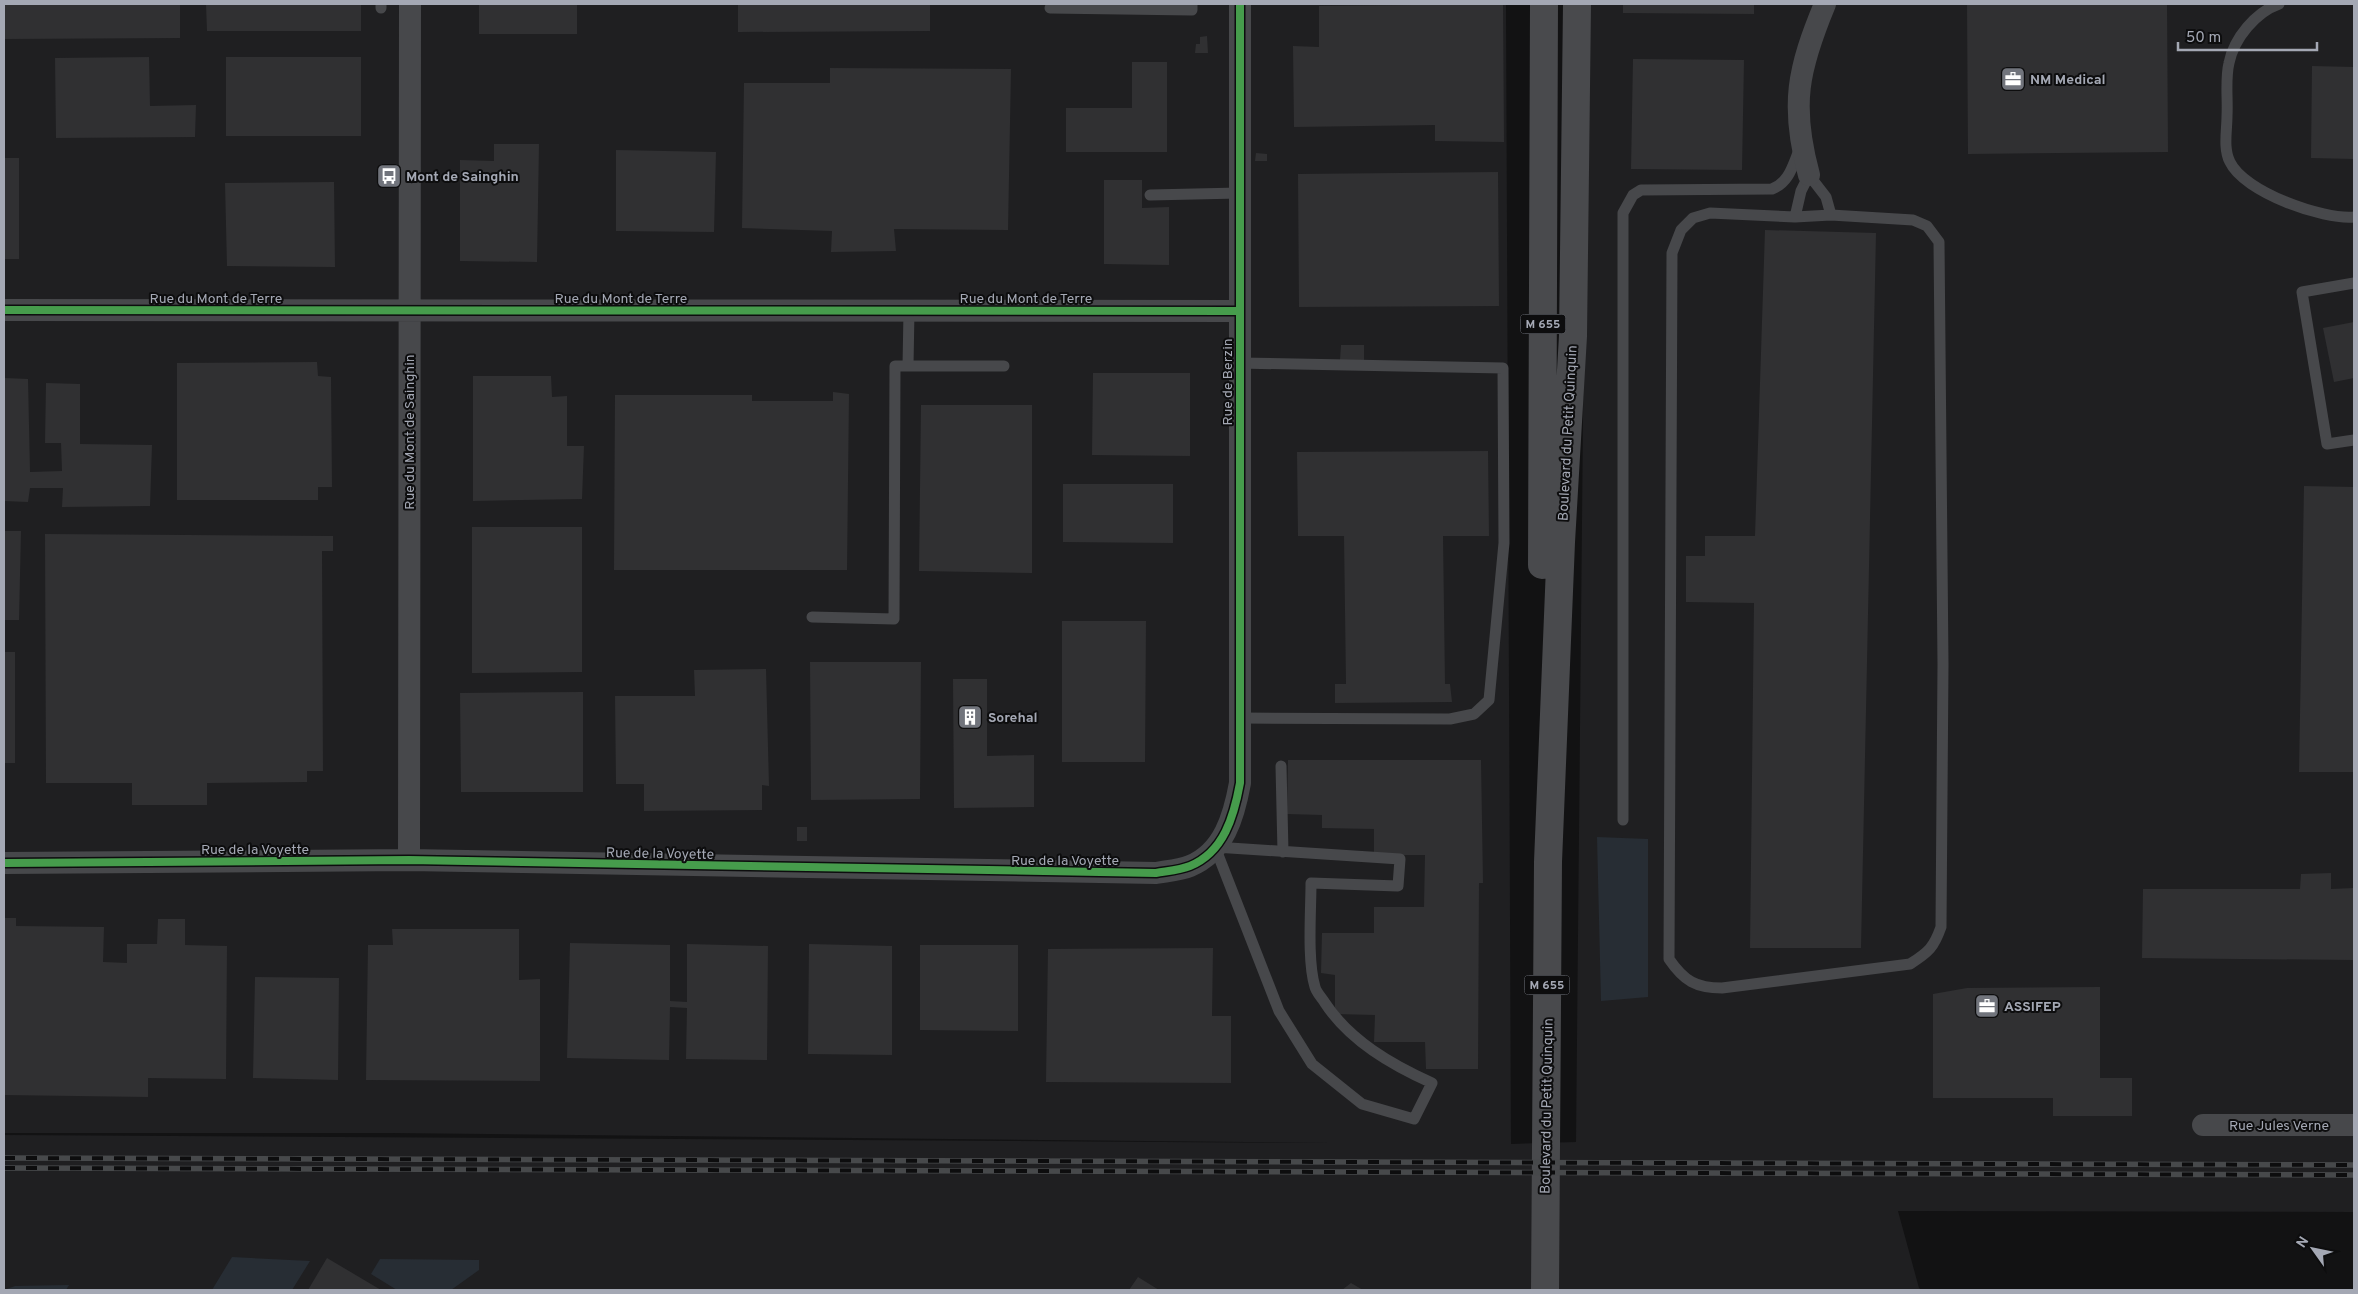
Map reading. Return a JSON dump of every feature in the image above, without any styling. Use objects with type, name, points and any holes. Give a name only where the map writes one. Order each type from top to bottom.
[{"type":"main road","name":"Boulevard du Petit Quinquin","points":[[1544,4],[1542,644],[1548,862],[1546,1290]]},
{"type":"main road","name":"Boulevard du Petit Quinquin","points":[[1548,862],[1561,542],[1573,336],[1577,4]]},
{"type":"street","name":"Rue du Mont de Sainghin","points":[[410,4],[410,860]]},
{"type":"street","name":"Rue de Berzin","points":[[1240,4],[1241,760]]},
{"type":"street","points":[[1809,175],[1801,146],[1798,95],[1801,70],[1825,4]]},
{"type":"street","name":"Rue du Mont de Terre","points":[[4,310],[1239,311]]},
{"type":"street","name":"Rue de la Voyette","points":[[4,862],[410,860],[1156,873],[1190,866],[1209,854],[1226,834],[1236,810],[1241,760]]},
{"type":"street","name":"Rue Jules Verne","points":[[2203,1125],[2354,1125]]},
{"type":"lane","points":[[1050,8],[1192,10],[1192,4]]},
{"type":"lane","points":[[2279,4],[2268,8],[2241,34],[2229,62],[2226,141],[2229,161],[2242,179],[2261,191],[2308,209],[2340,218],[2354,217]]},
{"type":"lane","points":[[1623,820],[1623,213],[1633,195],[1642,190],[1772,189],[1781,186],[1787,178],[1801,146]]},
{"type":"lane","points":[[1794,217],[1801,191],[1809,175],[1826,197],[1831,215]]},
{"type":"lane","points":[[1150,195],[1239,193]]},
{"type":"lane","points":[[1710,213],[1794,217],[1831,215],[1913,220],[1927,226],[1939,242],[1944,664],[1941,927],[1936,941],[1928,953],[1910,964],[1722,988],[1705,988],[1680,974],[1669,959],[1672,253],[1681,230],[1693,218],[1710,213]]},
{"type":"lane","points":[[2354,283],[2302,292],[2327,444],[2354,440]]},
{"type":"lane","points":[[908,366],[910,311]]},
{"type":"lane","points":[[1239,364],[1503,368],[1504,543],[1489,700],[1474,714],[1450,719],[1241,718]]},
{"type":"lane","points":[[812,617],[894,619],[895,366],[1004,366]]},
{"type":"lane","points":[[1281,766],[1283,852]]},
{"type":"lane","points":[[1214,848],[1400,859],[1398,886],[1311,883],[1312,963],[1315,988],[1329,1009],[1346,1028],[1386,1059],[1432,1083],[1414,1119],[1362,1104],[1312,1064],[1279,1011],[1214,848]]},
{"type":"shaded area","points":[[4,4],[1506,4],[1511,1144],[1576,1142],[1587,4],[2354,4],[2354,1212],[1898,1211],[1919,1288],[1922,1290],[4,1290],[4,1135],[1332,1143],[392,1133],[4,1133]]},
{"type":"shaded area","points":[[1597,837],[1648,839],[1648,997],[1601,1001]]},
{"type":"shaded area","points":[[232,1257],[310,1261],[292,1290],[212,1290]]},
{"type":"shaded area","points":[[380,1259],[479,1260],[479,1270],[451,1290],[397,1290],[371,1274]]},
{"type":"shaded area","points":[[69,1285],[66,1290],[4,1290],[15,1286]]},
{"type":"building","points":[[4,4],[180,4],[180,38],[4,39]]},
{"type":"building","points":[[206,4],[361,4],[361,31],[207,31]]},
{"type":"building","points":[[479,4],[577,4],[577,34],[479,34]]},
{"type":"building","points":[[738,4],[930,4],[930,31],[738,32]]},
{"type":"building","points":[[1503,4],[1504,142],[1435,141],[1435,125],[1294,127],[1293,46],[1319,47],[1319,6]]},
{"type":"building","points":[[1623,4],[1754,4],[1754,14],[1623,13]]},
{"type":"building","points":[[1967,4],[2167,4],[2168,152],[1968,154]]},
{"type":"building","points":[[1207,36],[1208,53],[1195,53],[1196,44],[1200,44],[1200,37]]},
{"type":"building","points":[[149,57],[150,106],[196,105],[195,137],[56,138],[55,58]]},
{"type":"building","points":[[226,57],[361,57],[361,136],[226,136]]},
{"type":"building","points":[[1633,59],[1744,60],[1742,170],[1631,169]]},
{"type":"building","points":[[1132,62],[1167,62],[1167,152],[1066,152],[1066,108],[1132,108]]},
{"type":"building","points":[[2312,66],[2354,67],[2354,159],[2311,158]]},
{"type":"building","points":[[830,68],[1011,69],[1008,230],[894,229],[896,251],[831,252],[832,231],[742,228],[744,83],[830,83]]},
{"type":"building","points":[[494,144],[539,144],[537,262],[460,261],[460,160],[494,161]]},
{"type":"building","points":[[616,150],[716,152],[714,232],[616,231]]},
{"type":"building","points":[[1256,153],[1267,154],[1267,161],[1255,161]]},
{"type":"building","points":[[4,158],[19,158],[19,259],[4,259]]},
{"type":"building","points":[[1498,172],[1499,306],[1299,307],[1298,174]]},
{"type":"building","points":[[1104,180],[1142,180],[1142,208],[1169,207],[1169,265],[1104,264]]},
{"type":"building","points":[[334,182],[335,267],[227,266],[225,183]]},
{"type":"building","points":[[1765,230],[1876,233],[1861,948],[1750,948],[1754,603],[1686,602],[1686,556],[1705,556],[1705,536],[1755,536]]},
{"type":"building","points":[[2354,322],[2354,378],[2334,382],[2323,328]]},
{"type":"building","points":[[1341,345],[1364,345],[1364,360],[1340,360]]},
{"type":"building","points":[[317,362],[318,376],[331,377],[332,487],[318,487],[318,500],[177,500],[177,363]]},
{"type":"building","points":[[1093,373],[1190,373],[1190,456],[1092,455]]},
{"type":"building","points":[[473,376],[551,376],[552,397],[567,396],[567,446],[584,446],[582,499],[473,501]]},
{"type":"building","points":[[4,378],[28,379],[30,472],[62,471],[61,443],[45,443],[46,383],[80,384],[80,444],[152,445],[150,506],[62,507],[63,488],[30,488],[28,502],[4,501]]},
{"type":"building","points":[[833,392],[849,394],[847,570],[614,570],[615,395],[752,395],[752,401],[833,401]]},
{"type":"building","points":[[921,405],[1032,405],[1032,573],[919,571]]},
{"type":"building","points":[[1488,451],[1489,536],[1443,536],[1445,684],[1450,684],[1452,702],[1335,703],[1335,684],[1346,684],[1344,536],[1298,536],[1297,452]]},
{"type":"building","points":[[1063,484],[1173,484],[1173,543],[1063,542]]},
{"type":"building","points":[[2304,486],[2354,487],[2354,772],[2299,772]]},
{"type":"building","points":[[472,527],[582,527],[582,672],[472,673]]},
{"type":"building","points":[[4,531],[21,531],[19,620],[4,620]]},
{"type":"building","points":[[45,534],[333,536],[333,551],[322,551],[323,771],[307,771],[307,782],[207,783],[207,805],[132,805],[132,783],[46,783]]},
{"type":"building","points":[[1062,621],[1146,621],[1145,762],[1062,762]]},
{"type":"building","points":[[4,652],[15,652],[15,763],[4,763]]},
{"type":"building","points":[[810,662],[921,662],[920,799],[811,800]]},
{"type":"building","points":[[766,669],[769,786],[762,785],[762,810],[644,811],[644,784],[616,784],[615,696],[695,696],[694,670]]},
{"type":"building","name":"Sorehal","points":[[953,679],[987,679],[987,756],[1034,755],[1034,807],[954,808]]},
{"type":"building","points":[[583,692],[583,792],[461,792],[460,693]]},
{"type":"building","points":[[1288,760],[1481,760],[1483,883],[1479,883],[1478,1069],[1426,1069],[1425,1042],[1374,1042],[1375,1015],[1335,1014],[1335,975],[1321,973],[1322,933],[1374,933],[1374,907],[1424,907],[1425,855],[1374,855],[1374,829],[1322,828],[1322,815],[1287,814]]},
{"type":"building","points":[[797,827],[807,827],[807,841],[797,841]]},
{"type":"building","points":[[2331,873],[2331,889],[2354,888],[2354,960],[2142,958],[2143,889],[2300,889],[2301,874]]},
{"type":"building","points":[[4,918],[16,918],[16,926],[104,927],[103,962],[127,963],[127,944],[157,944],[158,919],[185,919],[185,945],[227,946],[226,1079],[148,1078],[148,1097],[4,1095]]},
{"type":"building","points":[[392,929],[519,929],[519,980],[540,979],[540,1081],[366,1080],[368,945],[393,945]]},
{"type":"building","points":[[570,943],[670,945],[670,1001],[687,1002],[687,944],[768,946],[767,1060],[686,1059],[687,1008],[670,1007],[669,1060],[567,1058]]},
{"type":"building","points":[[809,944],[892,946],[892,1055],[808,1054]]},
{"type":"building","points":[[920,945],[1018,945],[1018,1031],[920,1030]]},
{"type":"building","points":[[1213,948],[1212,1016],[1231,1016],[1231,1083],[1046,1082],[1048,949]]},
{"type":"building","points":[[255,977],[339,978],[338,1080],[253,1078]]},
{"type":"building","points":[[2100,987],[2100,1078],[2132,1078],[2132,1116],[2053,1116],[2053,1098],[1933,1098],[1933,994],[1967,988]]},
{"type":"building","points":[[327,1258],[381,1290],[308,1290]]},
{"type":"building","points":[[1138,1277],[1159,1290],[1129,1290]]},
{"type":"building","points":[[1351,1283],[1363,1290],[1342,1290]]},
{"type":"railway","points":[[4,1158],[2354,1165]]},
{"type":"railway","points":[[4,1168],[2354,1175]]},
{"type":"cycle path","points":[[4,863],[409,860],[1156,873],[1190,866],[1202,860],[1211,852],[1226,832],[1231,820],[1240,783],[1240,4]]},
{"type":"cycle path","points":[[4,310],[1239,311]]},
{"type":"place","name":"NM Medical","points":[[2013,79]]},
{"type":"place","name":"Mont de Sainghin","points":[[389,176]]},
{"type":"place","name":"Sorehal","points":[[970,717]]},
{"type":"place","name":"ASSIFEP","points":[[1987,1006]]}]
